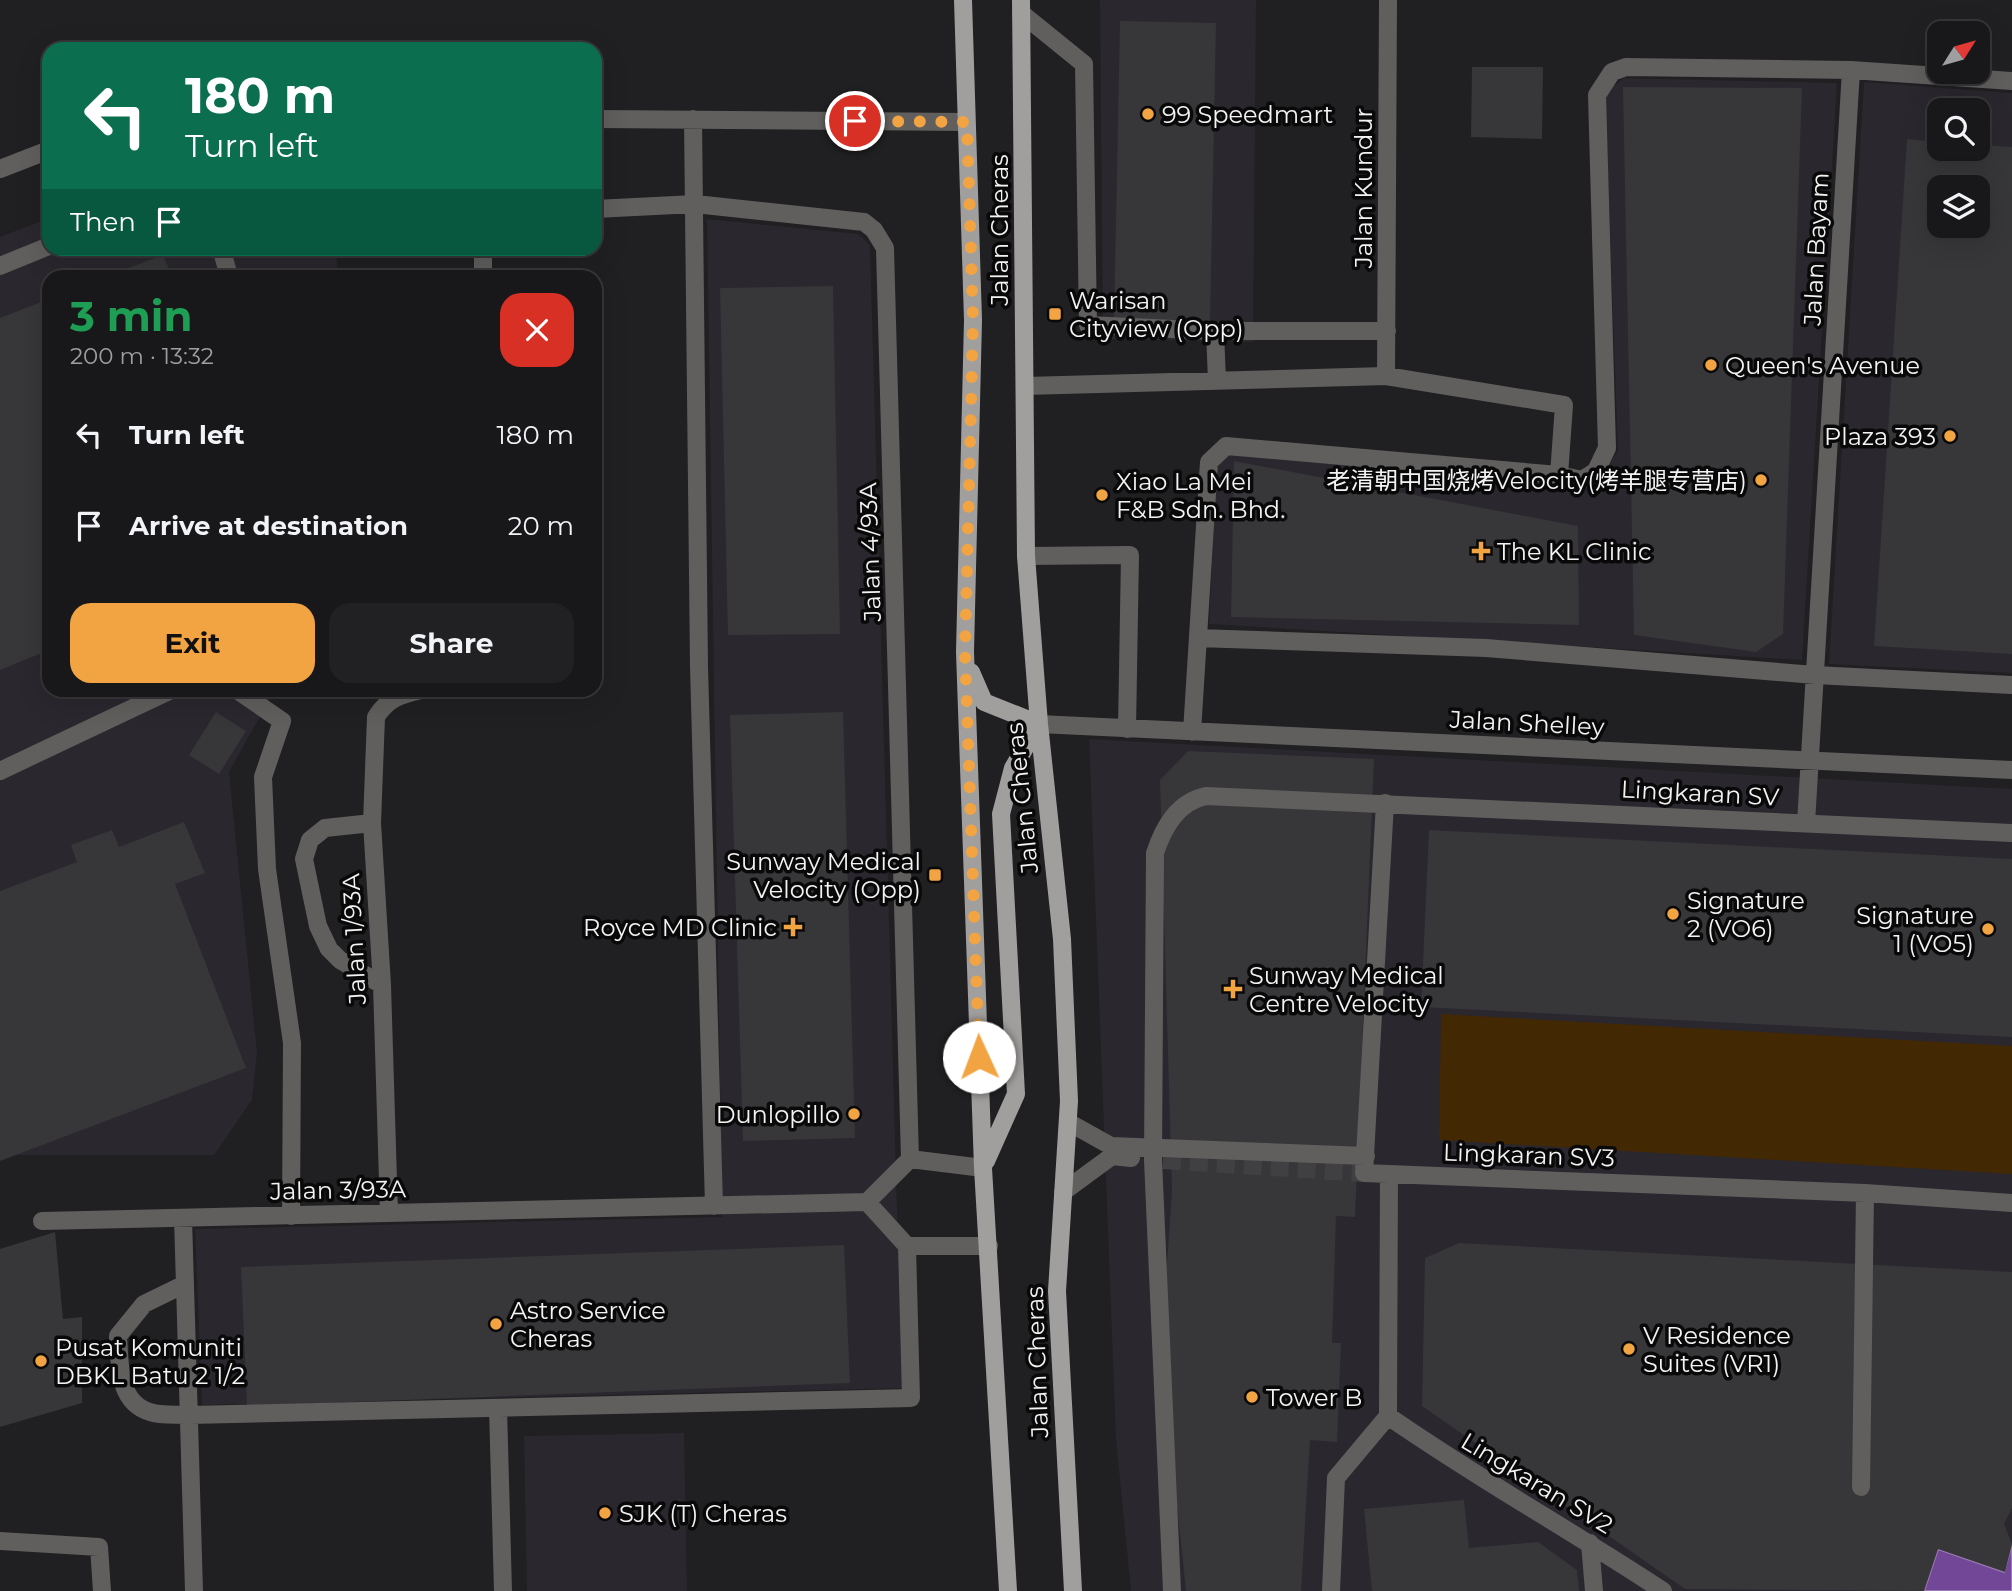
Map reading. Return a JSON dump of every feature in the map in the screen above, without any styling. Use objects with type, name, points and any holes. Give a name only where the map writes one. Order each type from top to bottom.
[{"type":"main road","name":"Jalan Cheras","points":[[963,0],[973,320],[965,652],[983,1168],[1008,1591]]},
{"type":"main road","name":"Jalan Cheras","points":[[1021,6],[1026,556],[1039,724],[1062,939],[1068,1122],[1056,1291],[1073,1591]]},
{"type":"main road","points":[[965,652],[975,685],[984,702],[1039,724],[1013,768],[1001,814],[1016,1094],[983,1168]]},
{"type":"street","name":"Jalan Kundur","points":[[1386,376],[1388,0]]},
{"type":"street","points":[[1021,6],[1084,64],[1088,325],[1215,331],[1387,331]]},
{"type":"street","points":[[1192,732],[1209,462],[1226,446],[1559,475],[1582,480],[1596,471],[1607,448],[1597,95],[1612,72],[1626,67],[1851,70],[2012,80]]},
{"type":"street","name":"Jalan Bayam","points":[[1805,823],[1851,70]]},
{"type":"street","points":[[693,118],[699,667],[714,1206]]},
{"type":"street","points":[[602,119],[967,122]]},
{"type":"street","points":[[0,169],[42,152]]},
{"type":"street","name":"Jalan 4/93A","points":[[602,209],[695,204],[864,222],[874,230],[885,248],[911,1159]]},
{"type":"street","points":[[0,266],[42,249]]},
{"type":"street","points":[[1215,331],[1217,381]]},
{"type":"street","points":[[1025,386],[1386,376],[1564,405],[1559,475]]},
{"type":"street","points":[[1026,556],[1130,555],[1127,729]]},
{"type":"street","points":[[1198,638],[1486,648],[1815,675],[2012,684]]},
{"type":"street","points":[[0,771],[156,697]]},
{"type":"street","points":[[247,697],[282,721],[263,777],[267,869],[292,1043],[291,1216]]},
{"type":"street","name":"Jalan 1/93A","points":[[389,1213],[382,985],[372,823],[376,717],[384,704],[394,697]]},
{"type":"street","name":"Jalan Shelley","points":[[1039,724],[2012,770]]},
{"type":"street","name":"Lingkaran SV","points":[[1172,1591],[1157,1156],[1155,853],[1170,821],[1188,803],[1206,796],[2012,833]]},
{"type":"street","points":[[1063,1192],[1112,1156],[1366,1156],[1385,803]]},
{"type":"street","points":[[372,823],[325,828],[310,840],[303,859],[318,926],[329,949],[340,960],[382,985]]},
{"type":"street","points":[[1068,1122],[1111,1146],[1157,1156]]},
{"type":"street","name":"Lingkaran SV3","points":[[1366,1156],[1364,1173],[1865,1194],[2012,1203]]},
{"type":"street","points":[[185,1284],[144,1304],[118,1336],[120,1379],[131,1401],[149,1412],[189,1415],[912,1398],[907,1245],[867,1202],[911,1159],[983,1168]]},
{"type":"street","points":[[1331,1591],[1336,1478],[1388,1416],[1389,1174]]},
{"type":"street","points":[[1861,1487],[1865,1194]]},
{"type":"street","name":"Jalan 3/93A","points":[[42,1221],[867,1202]]},
{"type":"street","points":[[183,1218],[194,1591]]},
{"type":"street","points":[[907,1245],[989,1246]]},
{"type":"street","points":[[498,1408],[503,1591]]},
{"type":"street","name":"Lingkaran SV2","points":[[1388,1416],[1457,1464],[1590,1543],[1663,1591]]},
{"type":"street","points":[[0,1541],[99,1547],[102,1591]]},
{"type":"street","points":[[1590,1543],[1594,1591]]},
{"type":"shaded area","points":[[1100,0],[1256,0],[1253,342],[1103,339]]},
{"type":"shaded area","points":[[1624,78],[1837,83],[1802,660],[1209,624],[1217,465],[1230,455],[1593,487],[1618,451],[1605,93]]},
{"type":"shaded area","name":"Plaza 393","points":[[1864,82],[2012,93],[2012,673],[1829,664]]},
{"type":"shaded area","points":[[707,219],[858,234],[870,245],[902,1388],[202,1405],[195,1229],[722,1217]]},
{"type":"shaded area","points":[[42,221],[42,256],[337,256],[338,270],[42,270],[42,697],[271,697],[229,772],[257,1053],[252,1100],[214,1155],[0,1155],[0,237]]},
{"type":"shaded area","points":[[1089,739],[2012,789],[2012,1591],[1131,1591],[1116,1439]]},
{"type":"shaded area","points":[[1441,1014],[2012,1046],[2012,1174],[1439,1140]]},
{"type":"shaded area","name":"SJK (T) Cheras","points":[[684,1433],[687,1591],[527,1591],[524,1436]]},
{"type":"shaded area","points":[[2012,1544],[2012,1591],[1924,1591],[1938,1549],[2004,1572]]},
{"type":"building","points":[[1120,21],[1216,23],[1210,323],[1114,320]]},
{"type":"building","points":[[1472,67],[1543,67],[1542,139],[1471,137]]},
{"type":"building","name":"Queen's Avenue","points":[[1623,87],[1802,88],[1783,634],[1756,652],[1634,635]]},
{"type":"building","name":"Plaza 393","points":[[1907,139],[1927,141],[1927,161],[1990,161],[1990,146],[2012,147],[2012,654],[1874,646]]},
{"type":"building","points":[[163,256],[169,270],[123,270]]},
{"type":"building","points":[[833,286],[840,634],[728,635],[720,288]]},
{"type":"building","points":[[42,302],[42,653],[0,670],[0,318]]},
{"type":"building","points":[[1234,461],[1578,526],[1579,625],[1231,617]]},
{"type":"building","points":[[216,712],[246,731],[219,774],[189,755]]},
{"type":"building","name":"Royce MD Clinic","points":[[843,712],[855,1138],[743,1141],[730,715]]},
{"type":"building","name":"Sunway Medical Centre Velocity","points":[[1188,751],[1374,759],[1355,1217],[1336,1216],[1332,1343],[1341,1343],[1337,1442],[1310,1440],[1301,1591],[1186,1591],[1161,1355],[1172,1190],[1160,780]]},
{"type":"building","points":[[184,822],[205,873],[175,884],[246,1068],[0,1161],[0,891],[77,862],[71,845],[112,830],[119,847]]},
{"type":"building","name":"Signature 2 (VO6)","points":[[1429,830],[2012,859],[2012,1037],[1421,1007]]},
{"type":"building","name":"Pusat Komuniti DBKL Batu 2 1/2","points":[[55,1232],[63,1319],[82,1317],[82,1403],[0,1427],[0,1249]]},
{"type":"building","points":[[1459,1243],[2012,1272],[2012,1508],[2004,1524],[2012,1544],[2005,1572],[1938,1549],[1924,1591],[1685,1589],[1422,1406],[1425,1258]]},
{"type":"building","points":[[844,1245],[850,1383],[247,1406],[241,1267]]},
{"type":"building","points":[[1464,1500],[1469,1548],[1538,1542],[1577,1570],[1579,1591],[1372,1591],[1364,1509]]},
{"type":"tunnel","points":[[1163,1160],[1364,1173]]},
{"type":"place","name":"99 Speedmart","points":[[1148,114]]},
{"type":"place","name":"Warisan Cityview (Opp)","points":[[1055,314]]},
{"type":"place","name":"Queen's Avenue","points":[[1711,365]]},
{"type":"place","name":"Plaza 393","points":[[1950,436]]},
{"type":"place","name":"老清朝中国烧烤Velocity(烤羊腿专营店)","points":[[1761,480]]},
{"type":"place","name":"Xiao La Mei F&B Sdn. Bhd.","points":[[1102,495]]},
{"type":"place","name":"The KL Clinic","points":[[1481,551]]},
{"type":"place","name":"Sunway Medical Velocity (Opp)","points":[[935,875]]},
{"type":"place","name":"Signature 2 (VO6)","points":[[1673,914]]},
{"type":"place","name":"Royce MD Clinic","points":[[793,927]]},
{"type":"place","name":"Signature 1 (VO5)","points":[[1988,929]]},
{"type":"place","name":"Sunway Medical Centre Velocity","points":[[1233,989]]},
{"type":"place","name":"Dunlopillo","points":[[854,1114]]},
{"type":"place","name":"Astro Service Cheras","points":[[496,1324]]},
{"type":"place","name":"V Residence Suites (VR1)","points":[[1629,1349]]},
{"type":"place","name":"Pusat Komuniti DBKL Batu 2 1/2","points":[[41,1361]]},
{"type":"place","name":"Tower B","points":[[1252,1397]]},
{"type":"place","name":"SJK (T) Cheras","points":[[605,1513]]},
{"type":"route","points":[[855,121],[967,122],[973,320],[965,652],[979,1057]]}]
